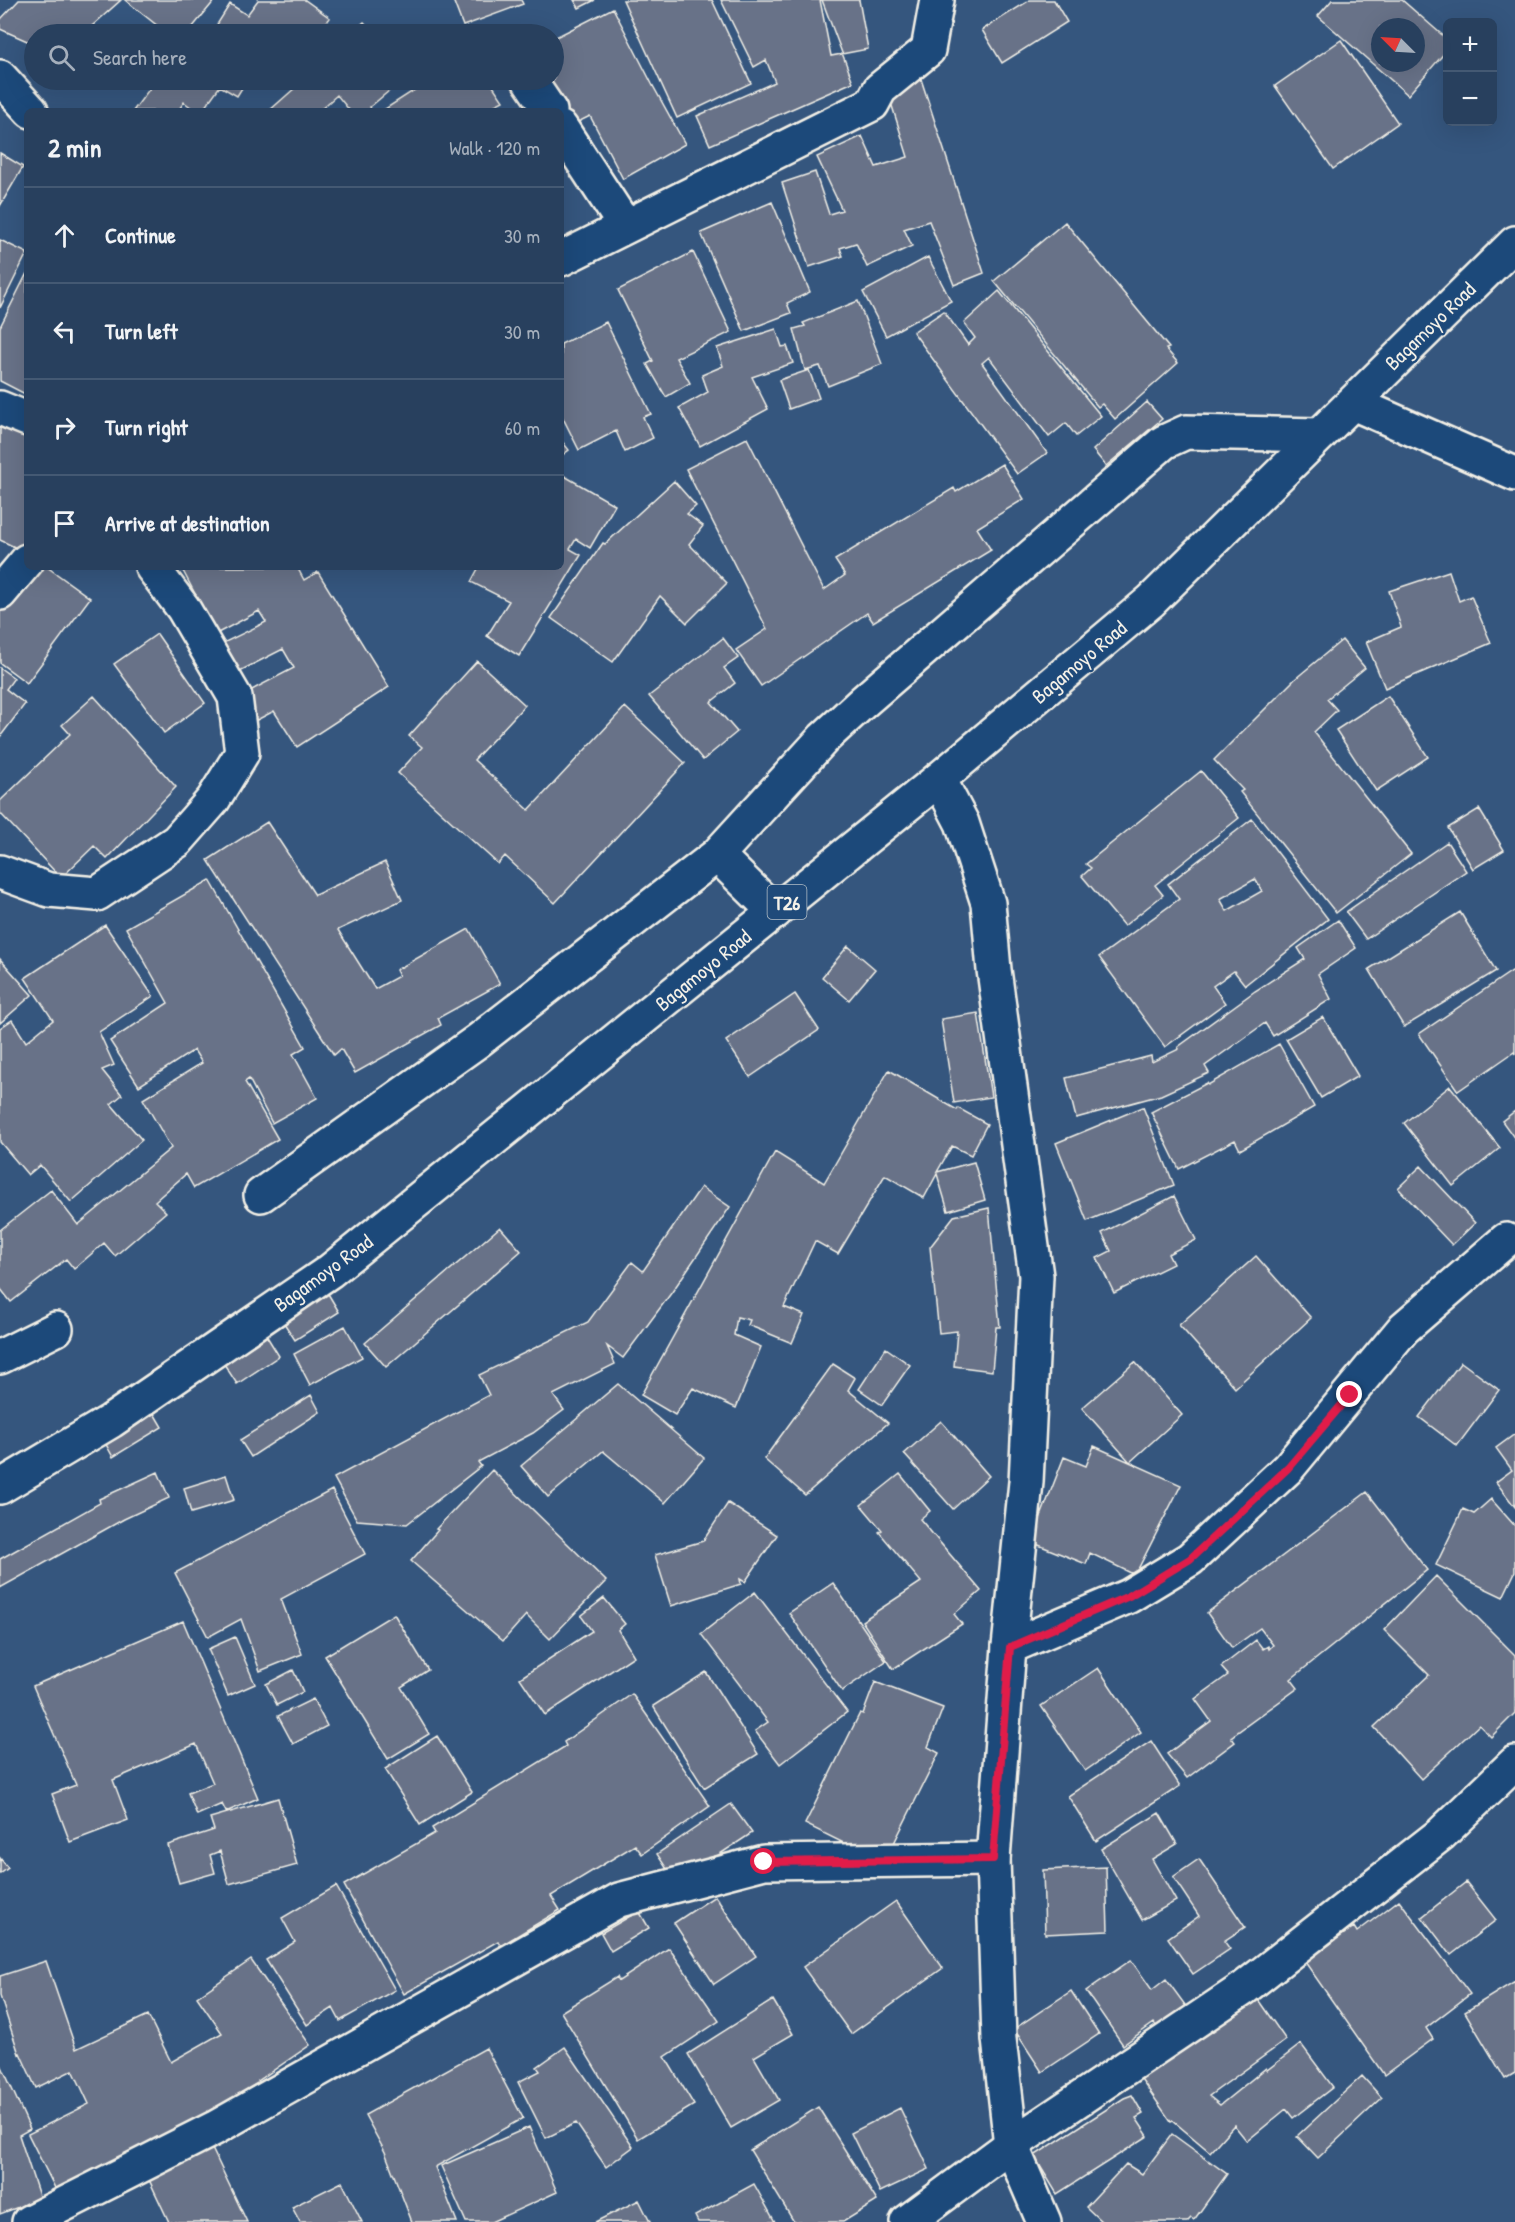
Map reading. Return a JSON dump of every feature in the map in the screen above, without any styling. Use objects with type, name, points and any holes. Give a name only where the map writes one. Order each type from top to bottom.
[{"type":"main road","points":[[564,257],[872,104],[880,89],[928,50],[938,0]]},
{"type":"main road","points":[[0,77],[28,108]]},
{"type":"main road","points":[[536,90],[548,108]]},
{"type":"main road","points":[[564,133],[626,226]]},
{"type":"main road","name":"Bagamoyo Road","points":[[0,1487],[111,1421],[330,1271],[939,779],[1151,601],[1515,243]]},
{"type":"main road","points":[[1353,403],[1515,474]]},
{"type":"main road","points":[[0,408],[24,418]]},
{"type":"main road","points":[[261,1195],[479,1040],[717,855],[824,738],[1164,442],[1186,432],[1319,435]]},
{"type":"main road","points":[[0,593],[24,565]]},
{"type":"main road","points":[[0,872],[49,890],[97,894],[177,841],[213,800],[242,753],[235,697],[183,608],[154,570]]},
{"type":"main road","points":[[939,779],[962,823],[988,903],[994,970],[1036,1276],[1026,1482],[993,1859],[999,2039],[1011,2145],[1044,2222]]},
{"type":"main road","points":[[717,855],[775,912]]},
{"type":"main road","points":[[1010,1647],[1129,1596],[1190,1559],[1288,1468],[1404,1328],[1506,1240]]},
{"type":"main road","points":[[0,1357],[56,1329]]},
{"type":"main road","points":[[907,2222],[1011,2145],[1243,1989],[1441,1834],[1515,1763]]},
{"type":"main road","points":[[29,2222],[215,2128],[620,1900],[764,1862],[993,1859]]},
{"type":"building","points":[[19,0],[121,0],[94,24],[24,24],[24,40],[0,29],[0,20]]},
{"type":"building","points":[[125,0],[215,0],[195,24],[155,24]]},
{"type":"building","points":[[258,0],[305,0],[330,18],[326,24],[217,24],[230,4],[247,15]]},
{"type":"building","points":[[453,0],[521,0],[523,4],[468,24],[462,24]]},
{"type":"building","points":[[574,0],[595,0],[579,8]]},
{"type":"building","points":[[623,0],[712,0],[751,83],[677,118]]},
{"type":"building","points":[[721,0],[822,0],[853,82],[710,145],[697,116],[775,82],[766,60],[754,67]]},
{"type":"building","points":[[820,0],[859,0],[868,49],[831,56]]},
{"type":"building","points":[[1030,0],[1054,0],[1067,22],[1002,63],[982,30]]},
{"type":"building","points":[[1332,0],[1402,0],[1423,18],[1371,18],[1371,63],[1318,16]]},
{"type":"building","points":[[613,8],[685,144],[623,179],[590,116],[572,125],[554,90],[564,90],[564,33]]},
{"type":"building","points":[[1425,20],[1443,36],[1443,55],[1408,95],[1382,72],[1425,72]]},
{"type":"building","points":[[1341,40],[1398,123],[1333,169],[1275,86]]},
{"type":"building","points":[[921,79],[984,273],[954,285],[929,221],[904,229],[912,246],[867,267],[856,243],[840,248],[843,256],[809,267],[782,183],[815,172],[829,214],[842,210],[817,157],[862,136],[876,167],[908,157],[887,90]]},
{"type":"building","points":[[149,90],[217,90],[204,108],[192,108],[184,102],[180,108],[135,108]]},
{"type":"building","points":[[227,90],[241,90],[237,96]]},
{"type":"building","points":[[293,90],[390,90],[370,108],[348,108],[337,95],[322,108],[272,108]]},
{"type":"building","points":[[415,90],[496,90],[503,101],[495,105],[497,108],[387,108]]},
{"type":"building","points":[[0,153],[23,167],[0,206]]},
{"type":"building","points":[[772,202],[810,292],[787,303],[791,313],[744,331],[701,233]]},
{"type":"building","points":[[1065,222],[1169,348],[1166,349],[1178,363],[1115,419],[1102,404],[1098,407],[994,281]]},
{"type":"building","points":[[0,240],[24,252],[24,259],[0,308]]},
{"type":"building","points":[[693,252],[731,332],[676,358],[690,383],[666,397],[647,364],[653,361],[618,290]]},
{"type":"building","points":[[928,257],[951,301],[886,336],[863,292]]},
{"type":"building","points":[[24,279],[24,393],[0,381],[0,327]]},
{"type":"building","points":[[999,291],[1101,416],[1076,436],[1066,423],[1049,437],[989,357],[982,363],[1047,453],[1017,474],[913,332],[944,311],[968,345],[975,338],[964,323]]},
{"type":"building","points":[[858,301],[882,364],[828,386],[820,366],[805,370],[794,329],[805,326],[803,323]]},
{"type":"building","points":[[606,322],[651,414],[643,417],[653,438],[625,452],[616,431],[579,450],[564,420],[564,343]]},
{"type":"building","points":[[776,329],[782,347],[787,346],[793,363],[752,377],[768,409],[700,446],[679,408],[708,392],[702,375],[723,366],[717,348]]},
{"type":"building","points":[[809,370],[819,398],[789,409],[779,380]]},
{"type":"building","points":[[1147,402],[1162,419],[1106,466],[1093,450]]},
{"type":"building","points":[[0,422],[24,434],[24,549],[23,551],[0,540]]},
{"type":"building","points":[[747,438],[824,590],[845,575],[835,560],[954,488],[956,492],[1002,464],[1024,499],[977,528],[991,550],[873,622],[867,613],[761,686],[736,650],[767,629],[686,469]]},
{"type":"building","points":[[564,444],[569,450],[564,454]]},
{"type":"building","points":[[564,476],[615,505],[590,548],[576,539],[570,549],[581,555],[519,656],[487,636],[509,601],[471,582],[477,570],[564,570]]},
{"type":"building","points":[[674,481],[696,506],[687,514],[703,526],[689,544],[727,583],[687,623],[660,596],[613,662],[551,618],[603,543],[605,544]]},
{"type":"building","points":[[30,570],[51,570],[90,598],[27,683],[0,663],[0,610]]},
{"type":"building","points":[[183,570],[299,570],[304,580],[318,572],[389,687],[297,747],[274,711],[255,721],[242,695],[294,668],[283,649],[234,674],[219,645],[266,622],[259,611],[216,634]]},
{"type":"building","points":[[1449,571],[1459,601],[1471,596],[1491,643],[1385,688],[1366,642],[1401,627],[1389,591]]},
{"type":"building","points":[[157,634],[205,703],[164,733],[114,664]]},
{"type":"building","points":[[723,638],[738,658],[724,668],[735,683],[711,702],[737,732],[703,760],[649,696]]},
{"type":"building","points":[[1342,640],[1365,668],[1327,699],[1337,710],[1314,732],[1411,854],[1336,913],[1240,792],[1243,790],[1214,760],[1295,679]]},
{"type":"building","points":[[477,661],[525,705],[474,760],[529,810],[625,707],[685,763],[555,903],[505,856],[498,864],[398,773],[422,747],[409,736]]},
{"type":"building","points":[[0,668],[14,678],[6,689],[25,704],[0,737]]},
{"type":"building","points":[[94,696],[176,787],[107,859],[94,846],[61,878],[0,813],[0,801],[70,734],[62,725]]},
{"type":"building","points":[[1388,696],[1428,757],[1376,791],[1336,730]]},
{"type":"building","points":[[1201,771],[1239,818],[1155,885],[1163,895],[1124,926],[1082,876],[1091,868],[1086,864]]},
{"type":"building","points":[[1479,809],[1504,850],[1473,869],[1448,828]]},
{"type":"building","points":[[1252,819],[1328,919],[1245,985],[1234,971],[1213,986],[1225,1003],[1165,1047],[1099,957],[1179,899],[1168,884]],"holes":[[[1255,879],[1262,891],[1227,911],[1220,899]]]},
{"type":"building","points":[[267,822],[315,895],[385,862],[402,900],[338,930],[375,989],[399,976],[396,970],[469,929],[500,984],[438,1018],[441,1025],[355,1073],[341,1049],[334,1055],[208,860]]},
{"type":"building","points":[[1447,842],[1466,871],[1366,939],[1346,912]]},
{"type":"building","points":[[210,880],[305,1047],[293,1054],[317,1098],[272,1123],[249,1079],[245,1082],[278,1139],[194,1188],[186,1174],[155,1201],[166,1212],[115,1256],[104,1243],[74,1269],[66,1259],[11,1302],[0,1288],[0,1230],[51,1190],[78,1225],[171,1148],[143,1099],[202,1063],[194,1050],[139,1086],[110,1041],[168,1003],[126,928]]},
{"type":"building","points":[[1460,912],[1496,971],[1404,1027],[1369,969]]},
{"type":"building","points":[[1338,920],[1356,948],[1318,974],[1331,999],[1273,1036],[1265,1023],[1205,1066],[1209,1073],[1161,1095],[1076,1118],[1066,1078],[1151,1056],[1152,1062],[1179,1049],[1178,1047],[1255,991],[1305,959],[1298,948]]},
{"type":"building","points":[[105,925],[153,996],[99,1032],[114,1065],[102,1070],[122,1095],[111,1104],[142,1140],[71,1202],[40,1165],[28,1175],[0,1142],[0,1028],[12,1020],[26,1042],[53,1020],[25,978]]},
{"type":"building","points":[[848,946],[875,969],[849,1000],[822,977]]},
{"type":"building","points":[[0,959],[32,995],[0,1023]]},
{"type":"building","points":[[1512,971],[1515,976],[1515,1054],[1514,1052],[1458,1091],[1419,1034]]},
{"type":"building","points":[[795,994],[819,1030],[750,1077],[726,1041]]},
{"type":"building","points":[[978,1013],[991,1097],[954,1103],[941,1019]]},
{"type":"building","points":[[1323,1017],[1358,1076],[1321,1098],[1286,1039]]},
{"type":"building","points":[[1279,1044],[1314,1107],[1240,1150],[1235,1140],[1179,1169],[1151,1112],[1207,1083],[1208,1085]]},
{"type":"building","points":[[889,1070],[957,1110],[958,1108],[987,1124],[971,1155],[952,1146],[937,1172],[974,1162],[985,1200],[948,1211],[937,1174],[924,1198],[885,1175],[838,1254],[815,1241],[784,1307],[804,1315],[792,1343],[748,1325],[750,1320],[737,1317],[734,1335],[761,1347],[736,1408],[693,1388],[675,1415],[641,1395],[775,1152],[824,1183]]},
{"type":"building","points":[[1450,1086],[1500,1148],[1453,1186],[1404,1123]]},
{"type":"building","points":[[1143,1107],[1174,1185],[1087,1221],[1056,1143]]},
{"type":"building","points":[[1515,1111],[1515,1139],[1502,1121]]},
{"type":"building","points":[[1421,1166],[1475,1223],[1452,1245],[1398,1188]]},
{"type":"building","points":[[701,1187],[730,1207],[672,1292],[623,1358],[607,1346],[615,1364],[553,1395],[564,1410],[533,1433],[478,1462],[481,1466],[407,1524],[357,1520],[334,1478],[489,1395],[479,1375],[588,1322],[632,1262],[643,1271]]},
{"type":"building","points":[[1174,1196],[1196,1240],[1168,1254],[1173,1264],[1114,1293],[1097,1258],[1111,1251],[1102,1233]]},
{"type":"building","points":[[989,1208],[1000,1327],[996,1327],[992,1371],[954,1366],[957,1331],[939,1333],[930,1247],[954,1216]]},
{"type":"building","points":[[500,1227],[521,1251],[386,1367],[365,1343]]},
{"type":"building","points":[[1256,1256],[1311,1318],[1235,1388],[1179,1325]]},
{"type":"building","points":[[327,1292],[339,1312],[295,1340],[282,1320]]},
{"type":"building","points":[[345,1326],[362,1357],[310,1385],[294,1354]]},
{"type":"building","points":[[266,1335],[279,1356],[237,1384],[224,1364]]},
{"type":"building","points":[[886,1348],[910,1365],[882,1405],[859,1389]]},
{"type":"building","points":[[1135,1362],[1182,1415],[1130,1462],[1082,1408]]},
{"type":"building","points":[[1461,1362],[1499,1390],[1457,1446],[1419,1417]]},
{"type":"building","points":[[833,1364],[855,1378],[848,1390],[888,1423],[805,1495],[764,1459]]},
{"type":"building","points":[[618,1384],[704,1458],[665,1503],[603,1451],[548,1497],[521,1466]]},
{"type":"building","points":[[311,1395],[320,1412],[251,1457],[240,1440]]},
{"type":"building","points":[[152,1410],[162,1427],[113,1457],[103,1439]]},
{"type":"building","points":[[941,1421],[989,1476],[953,1509],[904,1454]]},
{"type":"building","points":[[1515,1434],[1515,1507],[1496,1482],[1512,1470],[1496,1448]]},
{"type":"building","points":[[1094,1446],[1181,1485],[1135,1575],[1090,1553],[1086,1564],[1031,1542],[1064,1457],[1086,1466]]},
{"type":"building","points":[[492,1470],[606,1581],[550,1639],[526,1615],[503,1641],[411,1561],[438,1530],[436,1529]]},
{"type":"building","points":[[158,1472],[169,1498],[124,1519],[0,1588],[0,1559],[100,1503],[99,1499]]},
{"type":"building","points":[[900,1474],[930,1511],[920,1519],[981,1591],[954,1614],[962,1624],[893,1669],[862,1621],[921,1582],[879,1532],[882,1530],[861,1505]]},
{"type":"building","points":[[226,1475],[234,1500],[191,1513],[184,1488]]},
{"type":"building","points":[[332,1490],[365,1554],[281,1599],[302,1654],[260,1671],[241,1619],[208,1637],[175,1573]]},
{"type":"building","points":[[1367,1492],[1427,1570],[1291,1679],[1298,1688],[1231,1737],[1235,1742],[1187,1778],[1167,1754],[1211,1721],[1195,1699],[1228,1675],[1221,1667],[1256,1640],[1263,1649],[1268,1646],[1269,1649],[1273,1645],[1260,1628],[1232,1648],[1207,1613]]},
{"type":"building","points":[[1491,1499],[1515,1526],[1515,1572],[1503,1597],[1436,1565],[1463,1509],[1474,1514]]},
{"type":"building","points":[[728,1503],[777,1535],[745,1582],[740,1579],[741,1584],[671,1606],[655,1555],[703,1541]]},
{"type":"building","points":[[1436,1576],[1515,1655],[1515,1713],[1491,1737],[1479,1725],[1421,1779],[1374,1727],[1429,1675],[1384,1630]]},
{"type":"building","points":[[833,1583],[886,1661],[842,1691],[789,1613]]},
{"type":"building","points":[[755,1592],[847,1712],[780,1764],[755,1731],[768,1722],[701,1634]]},
{"type":"building","points":[[604,1598],[625,1624],[618,1630],[634,1656],[545,1715],[520,1678],[592,1631],[581,1616]]},
{"type":"building","points":[[394,1614],[428,1670],[401,1687],[429,1734],[388,1759],[325,1656]]},
{"type":"building","points":[[183,1621],[258,1798],[226,1812],[222,1804],[197,1815],[188,1793],[213,1783],[196,1744],[113,1780],[128,1820],[70,1842],[52,1794],[76,1785],[33,1686]]},
{"type":"building","points":[[235,1637],[255,1684],[228,1696],[208,1649]]},
{"type":"building","points":[[1098,1668],[1141,1732],[1085,1771],[1041,1706]]},
{"type":"building","points":[[293,1670],[303,1692],[277,1705],[266,1684]]},
{"type":"building","points":[[706,1672],[758,1754],[704,1788],[653,1706]]},
{"type":"building","points":[[875,1682],[943,1708],[928,1747],[939,1753],[884,1863],[805,1824],[860,1713],[863,1714]]},
{"type":"building","points":[[632,1694],[710,1806],[642,1854],[635,1845],[551,1896],[560,1910],[500,1946],[498,1941],[404,1994],[344,1885],[435,1833],[432,1828],[566,1746],[564,1742]]},
{"type":"building","points":[[313,1699],[327,1726],[293,1744],[278,1716]]},
{"type":"building","points":[[437,1736],[472,1792],[420,1825],[385,1769]]},
{"type":"building","points":[[1151,1741],[1180,1786],[1096,1841],[1068,1796]]},
{"type":"building","points":[[278,1798],[297,1865],[229,1884],[220,1851],[210,1855],[215,1873],[179,1883],[168,1845],[214,1830],[210,1818]]},
{"type":"building","points":[[731,1804],[752,1833],[676,1883],[657,1854]]},
{"type":"building","points":[[1159,1813],[1177,1844],[1152,1859],[1176,1901],[1142,1920],[1101,1849]]},
{"type":"building","points":[[0,1858],[8,1868],[0,1874]]},
{"type":"building","points":[[1199,1859],[1245,1927],[1224,1941],[1230,1949],[1193,1974],[1168,1938],[1199,1916],[1173,1877]]},
{"type":"building","points":[[1106,1867],[1108,1931],[1045,1934],[1043,1870]]},
{"type":"building","points":[[1466,1882],[1496,1920],[1451,1955],[1422,1917]]},
{"type":"building","points":[[336,1886],[395,1990],[340,2021],[333,2008],[307,2025],[266,1960],[295,1942],[282,1918]]},
{"type":"building","points":[[715,1896],[756,1956],[714,1984],[674,1923]]},
{"type":"building","points":[[1399,1900],[1470,1994],[1426,2028],[1433,2039],[1384,2075],[1305,1962],[1354,1927],[1357,1932]]},
{"type":"building","points":[[896,1901],[943,1968],[851,2034],[803,1967]]},
{"type":"building","points":[[639,1911],[649,1928],[611,1951],[601,1933]]},
{"type":"building","points":[[669,1948],[719,2021],[665,2057],[694,2105],[638,2139],[561,2012],[617,1977],[619,1981]]},
{"type":"building","points":[[251,1960],[310,2045],[258,2081],[264,2091],[186,2125],[56,2190],[28,2134],[89,2104],[73,2070],[36,2088],[19,2054],[0,1996],[0,1976],[46,1961],[76,2049],[148,2015],[171,2062],[222,2033],[197,1997]]},
{"type":"building","points":[[1131,1960],[1152,1990],[1166,1979],[1188,2009],[1159,2031],[1154,2023],[1123,2045],[1086,1991]]},
{"type":"building","points":[[1515,1981],[1515,2073],[1505,2079],[1465,2012]]},
{"type":"building","points":[[1071,1991],[1099,2034],[1042,2072],[1014,2029]]},
{"type":"building","points":[[1252,1991],[1286,2040],[1209,2096],[1220,2105],[1266,2068],[1267,2070],[1301,2044],[1333,2087],[1293,2118],[1286,2109],[1247,2141],[1234,2125],[1210,2152],[1173,2121],[1171,2122],[1137,2073]]},
{"type":"building","points":[[773,2000],[793,2034],[754,2057],[779,2100],[731,2128],[688,2054]]},
{"type":"building","points":[[565,2047],[633,2147],[606,2167],[576,2123],[546,2138],[518,2082],[540,2071],[537,2067]]},
{"type":"building","points":[[486,2048],[523,2118],[435,2167],[457,2222],[412,2222],[385,2152],[365,2115]]},
{"type":"building","points":[[0,2062],[30,2129],[19,2135],[40,2199],[0,2214]]},
{"type":"building","points":[[1362,2076],[1382,2098],[1318,2158],[1297,2136]]},
{"type":"building","points":[[1132,2095],[1143,2114],[1136,2118],[1148,2136],[1057,2194],[1034,2156]]},
{"type":"building","points":[[818,2107],[877,2201],[843,2222],[794,2222],[750,2150]]},
{"type":"building","points":[[900,2108],[929,2169],[880,2192],[851,2133]]},
{"type":"building","points":[[529,2127],[557,2192],[491,2222],[466,2222],[441,2166]]},
{"type":"building","points":[[1172,2134],[1227,2174],[1194,2220],[1191,2218],[1187,2222],[1102,2222],[1086,2207],[1126,2164],[1142,2174]]},
{"type":"building","points":[[206,2136],[247,2222],[169,2222],[143,2167]]},
{"type":"building","points":[[342,2182],[362,2222],[300,2222],[292,2207]]},
{"type":"building","points":[[754,2184],[775,2222],[698,2222],[695,2216]]},
{"type":"building","points":[[639,2200],[650,2222],[595,2222]]},
{"type":"route","points":[[764,1862],[993,1859],[1010,1647],[1129,1596],[1190,1559],[1288,1468],[1350,1395]]}]
